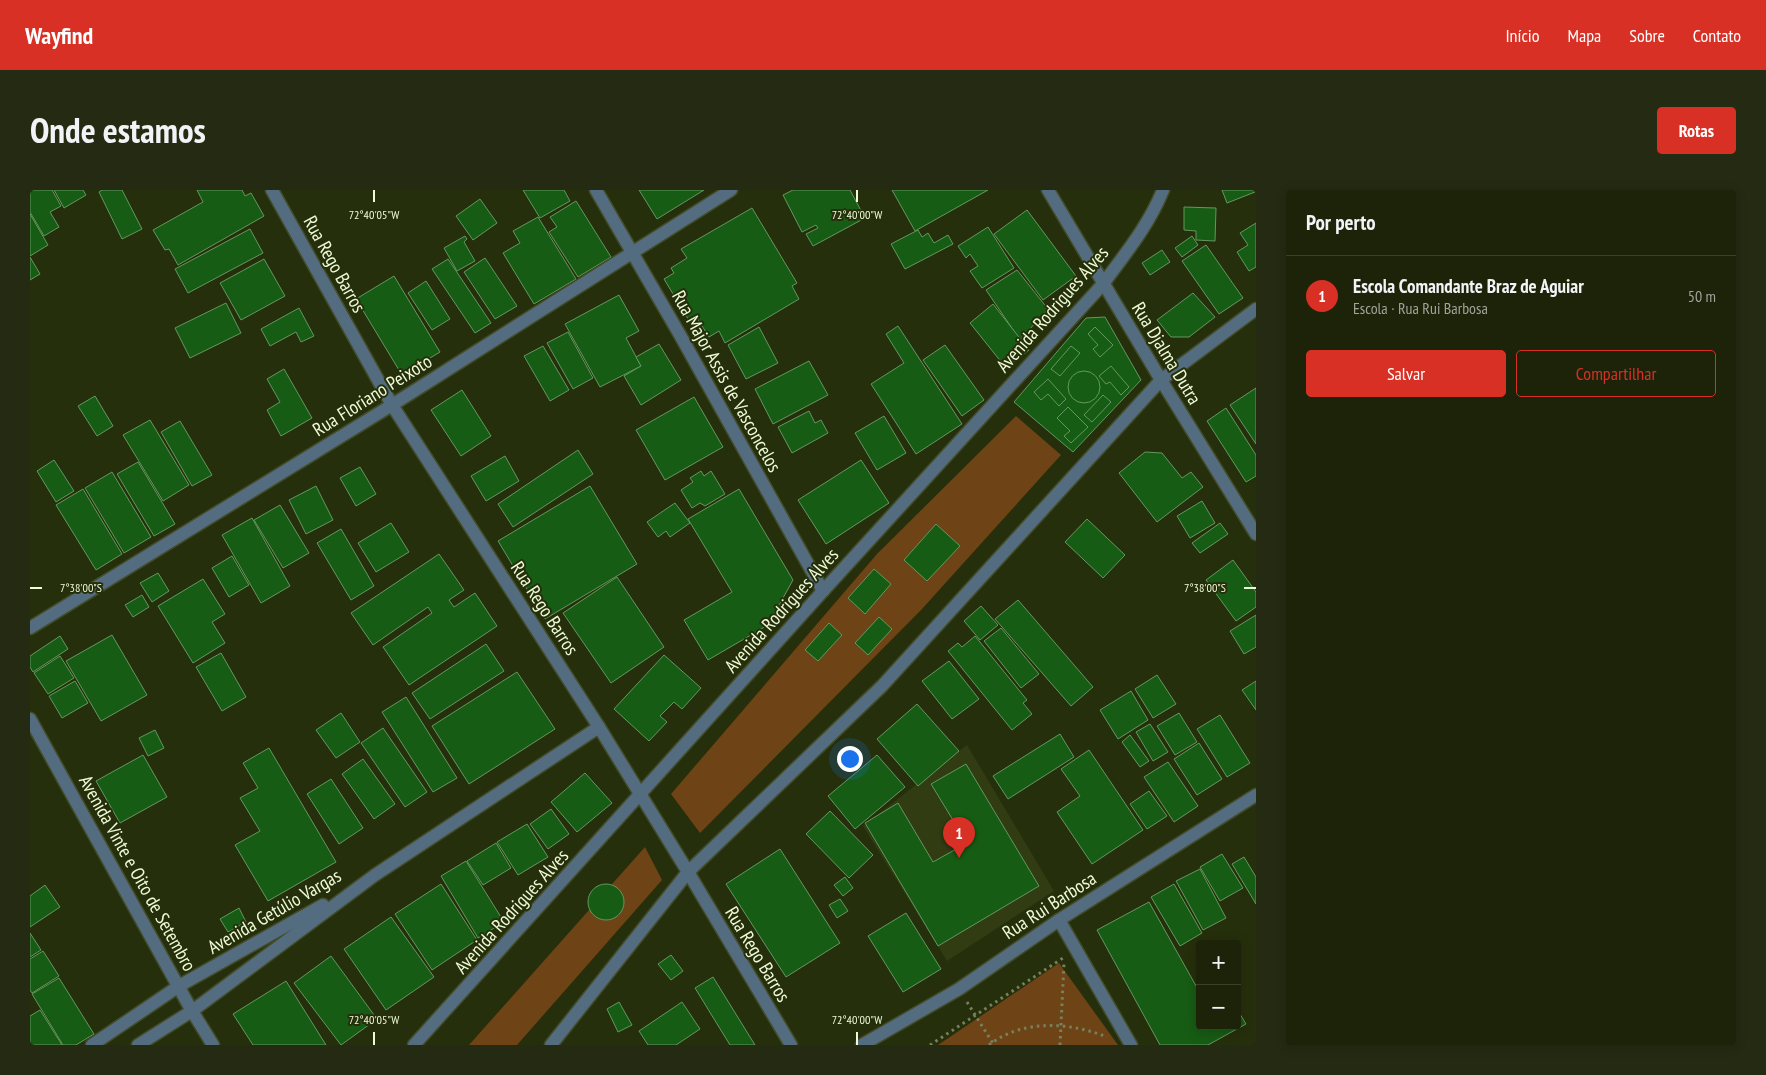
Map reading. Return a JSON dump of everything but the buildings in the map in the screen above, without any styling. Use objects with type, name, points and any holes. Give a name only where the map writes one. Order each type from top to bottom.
[{"type":"street","name":"Rua Rego Barros","points":[[272,190],[392,404],[641,795],[790,1045]]},
{"type":"street","name":"Rua Major Assis de Vasconcelos","points":[[596,190],[633,252],[823,591]]},
{"type":"street","name":"Rua Floriano Peixoto","points":[[30,628],[392,404],[732,190]]},
{"type":"street","name":"Rua Djalma Dutra","points":[[1048,190],[1161,380],[1256,534]]},
{"type":"street","name":"Avenida Rodrigues Alves","points":[[414,1045],[823,591],[1103,284],[1143,229],[1158,204],[1163,190]]},
{"type":"street","points":[[551,1045],[688,872],[882,686],[1161,380],[1256,309]]},
{"type":"street","name":"Avenida Vinte e Oito de Setembro","points":[[30,719],[213,1045]]},
{"type":"street","name":"Avenida Getúlio Vargas","points":[[138,1045],[192,1010],[375,874],[598,727]]},
{"type":"street","name":"Rua Rui Barbosa","points":[[862,1045],[958,989],[1059,920],[1256,795]]},
{"type":"street","name":"Avenida Getúlio Vargas","points":[[92,1045],[179,986],[375,874]]},
{"type":"street","points":[[1059,920],[1131,1045]]},
{"type":"path","points":[[930,1045],[1064,958],[1060,1045]]},
{"type":"path","points":[[958,989],[994,1044]]},
{"type":"path","points":[[988,1045],[994,1044],[1022,1029],[1046,1026],[1081,1029],[1111,1039]]},
{"type":"shaded area","points":[[1016,416],[1061,455],[922,609],[700,833],[671,794],[877,554]]},
{"type":"shaded area","points":[[967,745],[1054,891],[947,961],[863,826]]},
{"type":"shaded area","points":[[645,847],[662,880],[517,1045],[469,1045]]},
{"type":"shaded area","points":[[1059,963],[1118,1045],[938,1045]]},
{"type":"place","name":"Escola Comandante Braz de Aguiar","points":[[959,858]]}]
